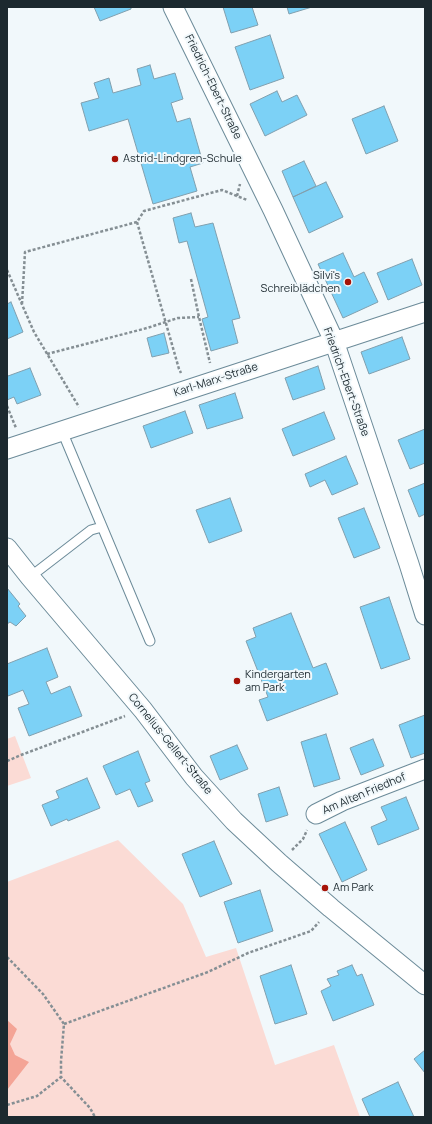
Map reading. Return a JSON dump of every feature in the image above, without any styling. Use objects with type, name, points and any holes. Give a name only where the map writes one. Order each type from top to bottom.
[{"type":"street","name":"Friedrich-Ebert-Straße","points":[[173,7],[273,210],[334,341],[425,615]]},
{"type":"street","name":"Karl-Marx-Straße","points":[[7,450],[425,312]]},
{"type":"street","name":"Cornelius-Gellert-Straße","points":[[7,548],[143,710],[194,777],[234,821],[279,863],[331,908],[425,985]]},
{"type":"street","name":"Am Alten Friedhof","points":[[316,814],[342,801],[425,769]]},
{"type":"lane","points":[[62,431],[150,641]]},
{"type":"lane","points":[[30,577],[91,530],[102,527]]},
{"type":"path","points":[[22,304],[25,252],[137,222],[144,211],[222,190],[273,210]]},
{"type":"path","points":[[137,222],[179,369],[190,389]]},
{"type":"path","points":[[7,270],[34,332],[89,422]]},
{"type":"path","points":[[191,279],[214,381]]},
{"type":"path","points":[[47,354],[178,318],[199,317]]},
{"type":"path","points":[[7,761],[143,710]]},
{"type":"path","name":"Am Alten Friedhof","points":[[279,863],[303,839],[316,814]]},
{"type":"path","points":[[64,1024],[208,972],[248,953],[311,932],[331,908]]},
{"type":"path","points":[[7,957],[43,994],[64,1024],[61,1077],[90,1108],[95,1117]]},
{"type":"path","points":[[7,1106],[37,1096],[61,1077]]},
{"type":"shaded area","points":[[15,736],[31,778],[7,786],[7,739]]},
{"type":"shaded area","points":[[118,840],[183,904],[206,957],[236,948],[275,1065],[334,1045],[360,1117],[7,1117],[7,882]]},
{"type":"shaded area","points":[[7,1020],[17,1029],[10,1044],[15,1055],[29,1062],[7,1090]]},
{"type":"building","points":[[94,7],[131,7],[131,9],[100,21]]},
{"type":"building","points":[[223,7],[252,7],[258,25],[231,33]]},
{"type":"building","points":[[287,7],[312,7],[289,14]]},
{"type":"building","points":[[270,35],[284,78],[250,90],[235,47]]},
{"type":"building","points":[[150,65],[154,79],[175,73],[183,99],[171,103],[177,122],[190,118],[203,163],[190,167],[197,191],[153,204],[128,119],[89,131],[81,103],[99,98],[94,83],[109,78],[113,93],[141,85],[137,69]]},
{"type":"building","points":[[277,91],[282,102],[297,95],[307,115],[265,136],[250,104]]},
{"type":"building","points":[[384,106],[398,141],[366,154],[352,119]]},
{"type":"building","points":[[304,161],[316,186],[293,197],[282,171]]},
{"type":"building","points":[[326,182],[343,217],[309,233],[293,197]]},
{"type":"building","points":[[191,213],[195,227],[213,223],[240,318],[232,320],[238,343],[211,351],[202,319],[208,317],[187,241],[179,243],[173,218]]},
{"type":"building","name":"Silvi's Schreiblädchen","points":[[343,253],[354,277],[364,272],[378,302],[343,318],[318,264]]},
{"type":"building","points":[[412,259],[422,285],[388,300],[377,273]]},
{"type":"building","points":[[11,302],[23,332],[7,339],[7,304]]},
{"type":"building","points":[[164,333],[169,353],[152,357],[147,338]]},
{"type":"building","points":[[402,337],[410,359],[369,374],[361,352]]},
{"type":"building","points":[[318,366],[325,389],[293,400],[285,378]]},
{"type":"building","points":[[30,368],[41,395],[17,404],[14,397],[7,400],[7,373],[8,376]]},
{"type":"building","points":[[235,393],[243,418],[207,429],[199,405]]},
{"type":"building","points":[[185,411],[193,433],[151,448],[143,426]]},
{"type":"building","points":[[324,412],[335,439],[293,456],[282,429]]},
{"type":"building","points":[[425,429],[425,463],[410,469],[398,440]]},
{"type":"building","points":[[346,456],[358,484],[332,495],[325,480],[310,487],[305,474]]},
{"type":"building","points":[[425,483],[425,514],[419,517],[408,490]]},
{"type":"building","points":[[230,498],[242,531],[209,543],[196,510]]},
{"type":"building","points":[[364,508],[380,548],[354,558],[338,518]]},
{"type":"building","points":[[7,588],[20,604],[18,606],[26,616],[16,626],[10,622],[7,624]]},
{"type":"building","points":[[389,597],[410,659],[381,669],[360,607]]},
{"type":"building","points":[[291,613],[313,668],[326,663],[338,694],[267,721],[259,700],[268,697],[246,641],[256,637],[253,628]]},
{"type":"building","points":[[47,648],[58,677],[46,682],[51,694],[70,686],[82,716],[29,736],[18,708],[29,704],[23,690],[8,696],[7,664]]},
{"type":"building","points":[[425,715],[425,753],[411,758],[399,725]]},
{"type":"building","points":[[326,734],[340,779],[314,787],[301,742]]},
{"type":"building","points":[[373,739],[384,766],[361,775],[350,748]]},
{"type":"building","points":[[237,745],[248,769],[220,780],[210,756]]},
{"type":"building","points":[[138,751],[150,781],[145,783],[153,801],[138,807],[130,789],[116,795],[103,766]]},
{"type":"building","points":[[87,778],[100,808],[51,826],[42,805],[59,798],[56,791]]},
{"type":"building","points":[[279,787],[288,815],[266,822],[258,794]]},
{"type":"building","points":[[406,797],[419,829],[378,845],[371,827],[387,820],[381,807]]},
{"type":"building","points":[[345,822],[367,870],[342,882],[319,834]]},
{"type":"building","points":[[214,841],[232,884],[200,897],[182,854]]},
{"type":"building","points":[[260,890],[273,931],[238,943],[224,902]]},
{"type":"building","points":[[291,965],[307,1014],[275,1024],[260,976]]},
{"type":"building","points":[[352,965],[357,976],[362,974],[374,1005],[333,1021],[321,991],[331,986],[327,979],[339,975],[337,971]]},
{"type":"building","points":[[425,1050],[425,1073],[414,1059]]},
{"type":"building","points":[[398,1082],[414,1117],[370,1117],[362,1099]]},
{"type":"place","name":"Astrid-Lindgren-Schule","points":[[115,159]]},
{"type":"place","name":"Silvi's Schreiblädchen","points":[[348,282]]},
{"type":"place","name":"Kindergarten am Park","points":[[237,681]]},
{"type":"place","name":"Am Park","points":[[325,888]]}]
